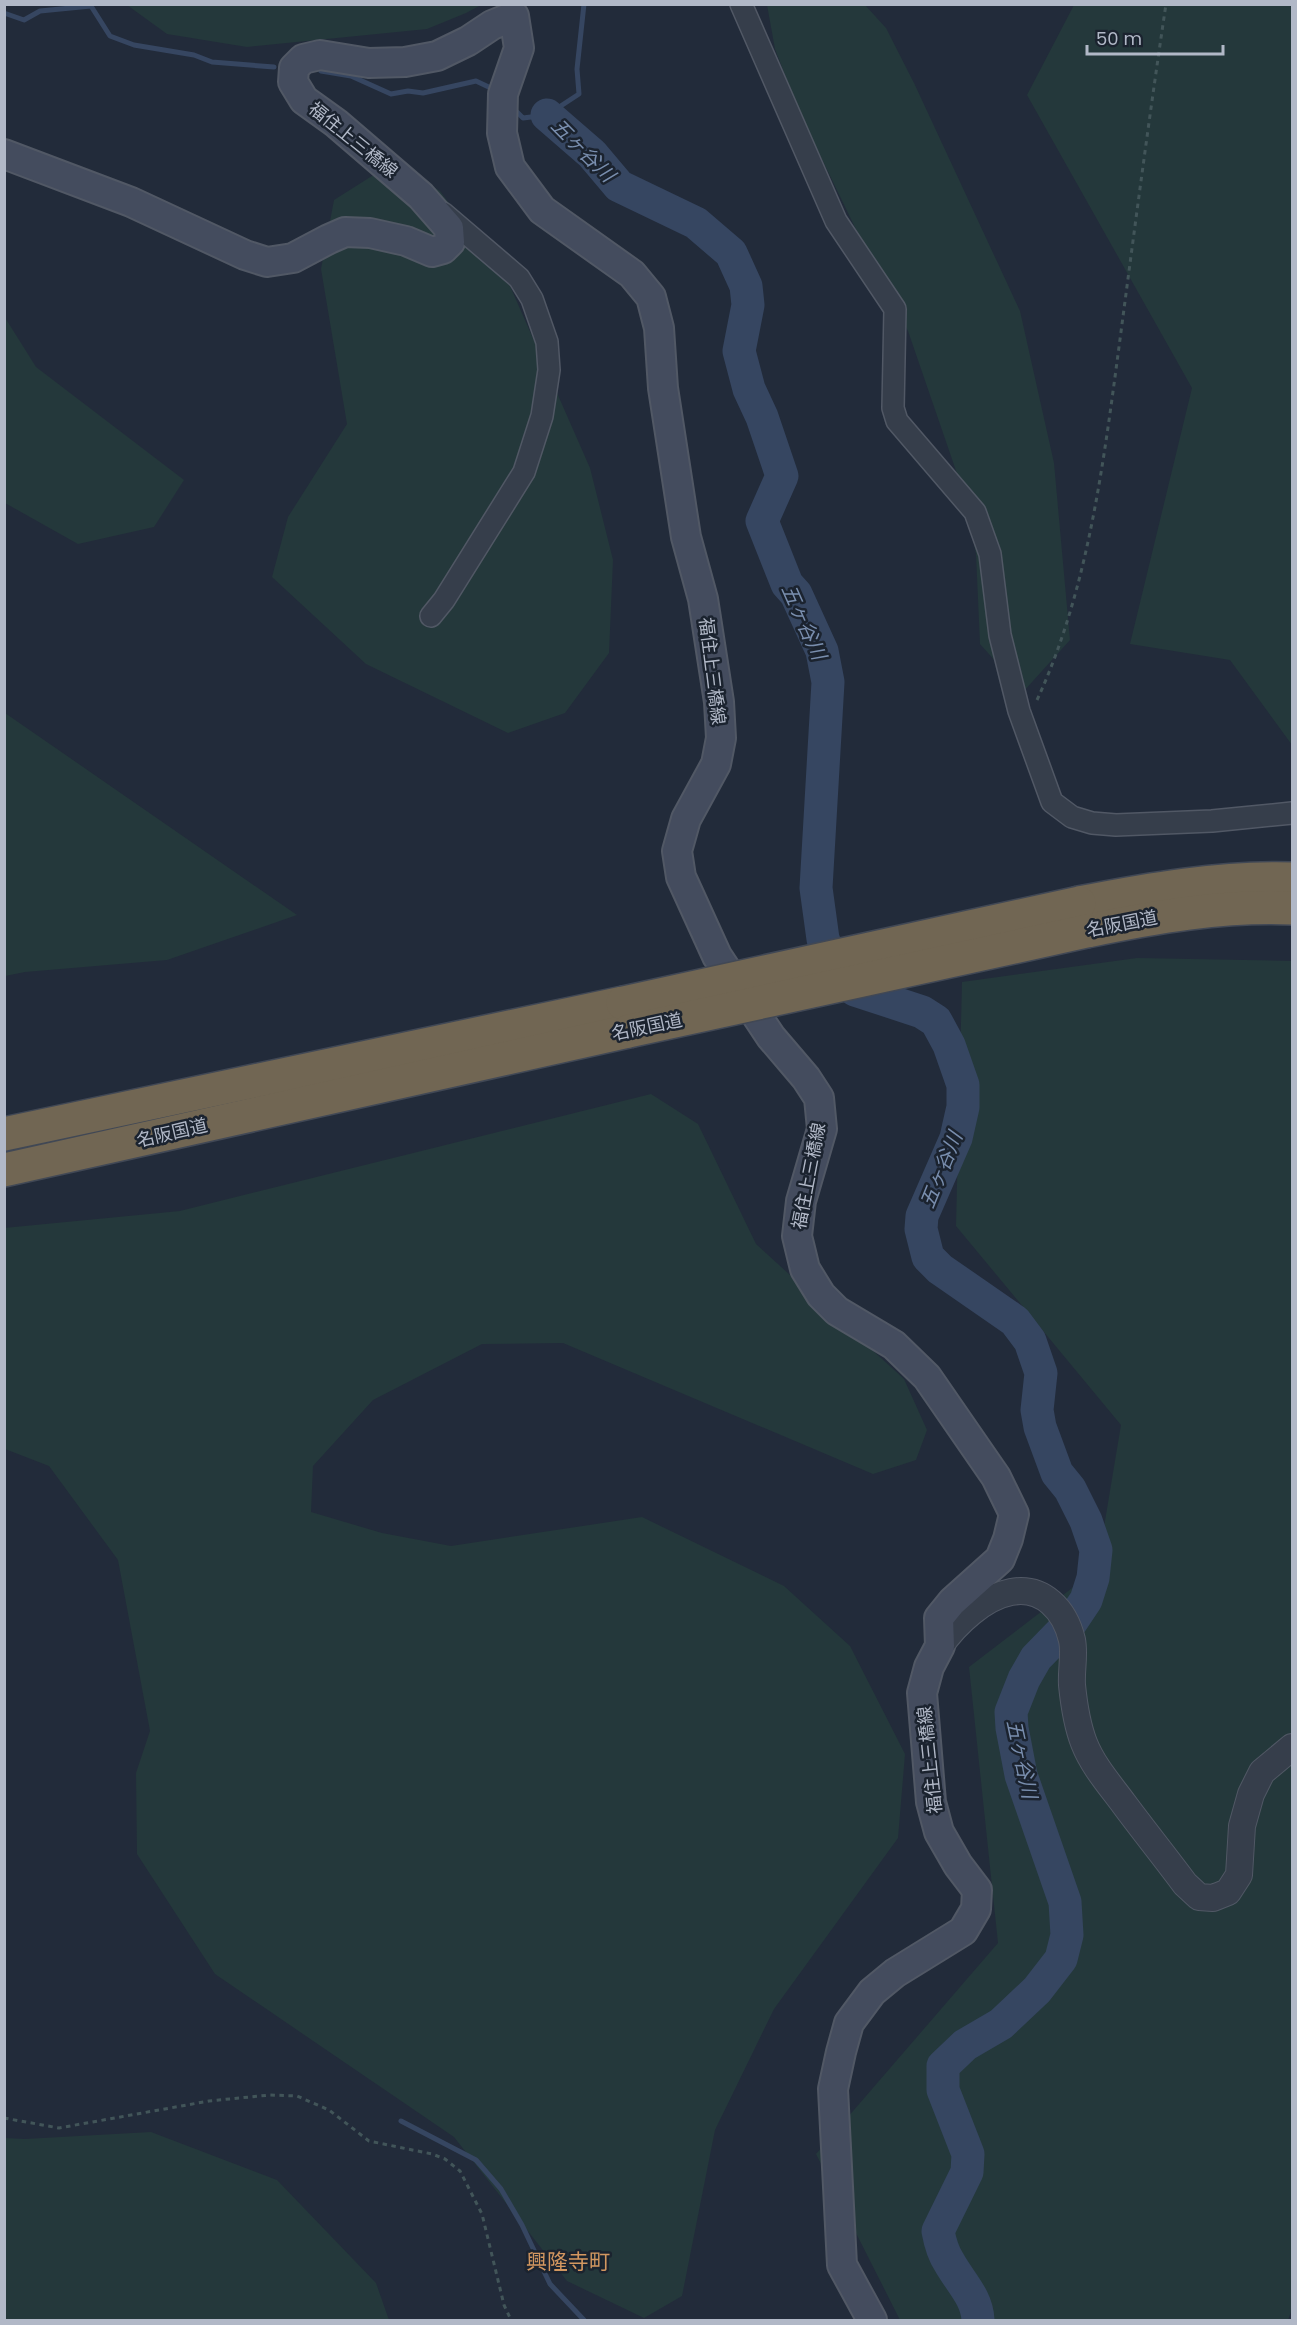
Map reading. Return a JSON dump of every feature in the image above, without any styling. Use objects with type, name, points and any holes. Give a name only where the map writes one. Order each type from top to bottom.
[{"type":"highway","points":[[1145,890],[1235,872],[1293,864]]},
{"type":"highway","name":"名阪国道","points":[[4,1170],[626,1017],[1083,917],[1145,890],[1218,880],[1293,879]]},
{"type":"highway","name":"名阪国道","points":[[1083,917],[1151,918],[1217,910],[1293,910]]},
{"type":"highway","name":"名阪国道","points":[[4,1134],[626,1017]]},
{"type":"main road","name":"福住上三橋線","points":[[4,154],[131,202],[245,255],[267,262],[293,258],[345,232],[370,233],[406,241],[432,252],[443,249],[450,242],[450,228],[422,196],[304,99],[293,82],[294,68],[303,59],[320,55],[369,63],[405,62],[437,56],[468,41],[514,10],[519,48],[503,94],[502,133],[510,167],[542,210],[632,274],[651,297],[659,328],[663,388],[681,491],[686,537],[703,599],[719,702],[720,729],[716,764],[686,819],[677,851],[681,877],[717,956],[771,1037],[806,1078],[819,1098],[822,1129],[801,1201],[797,1236],[805,1269],[821,1295],[837,1311],[894,1345],[927,1377],[996,1477],[1014,1514],[1000,1559],[952,1602],[939,1618],[940,1646],[929,1667],[922,1693],[931,1802],[939,1832],[958,1865],[977,1890],[976,1909],[963,1931],[895,1973],[872,1992],[849,2023],[840,2052],[833,2089],[842,2265],[872,2320]]},
{"type":"street","points":[[741,4],[836,221],[894,309],[896,328],[893,408],[897,421],[975,512],[990,554],[1000,635],[1024,727],[1052,802],[1062,811],[1082,821],[1116,825],[1293,813]]},
{"type":"street","points":[[422,196],[519,278],[532,299],[547,342],[549,370],[542,416],[524,472],[444,600],[431,616]]},
{"type":"street","points":[[940,1646],[951,1631],[1000,1594],[1020,1590],[1038,1592],[1056,1606],[1065,1621],[1072,1641],[1072,1683],[1076,1717],[1084,1744],[1097,1767],[1117,1794],[1185,1884],[1199,1897],[1213,1898],[1228,1892],[1239,1875],[1242,1826],[1251,1794],[1262,1772],[1293,1747]]},
{"type":"path","points":[[1024,727],[1052,667],[1081,573],[1106,442],[1166,4]]},
{"type":"path","points":[[4,2118],[59,2128],[209,2101],[270,2095],[297,2096],[329,2110],[369,2141],[445,2158],[460,2171],[482,2214],[504,2305],[511,2320]]},
{"type":"green space","points":[[127,5],[481,5],[427,29],[247,47],[167,34]]},
{"type":"green space","points":[[767,5],[865,5],[886,28],[1020,311],[1054,463],[1070,640],[1023,692],[980,644],[976,554],[964,494],[908,331],[883,285],[800,114],[775,49]]},
{"type":"green space","points":[[1074,5],[1292,5],[1292,745],[1230,660],[1130,644],[1192,388],[1027,95]]},
{"type":"green space","points":[[394,162],[440,191],[510,286],[590,468],[613,560],[609,653],[565,713],[508,733],[366,664],[272,577],[288,517],[347,424],[321,269],[334,200]]},
{"type":"green space","points":[[4,316],[36,367],[184,480],[154,527],[78,544],[5,503]]},
{"type":"green space","points":[[4,713],[297,915],[167,960],[25,972],[5,976]]},
{"type":"green space","points":[[1137,958],[1292,961],[1292,2309],[1288,2320],[900,2320],[816,2154],[998,1943],[969,1667],[1097,1569],[1121,1425],[956,1226],[962,982]]},
{"type":"green space","points":[[651,1094],[698,1124],[756,1244],[904,1379],[927,1430],[916,1460],[873,1474],[563,1343],[482,1344],[373,1400],[313,1466],[311,1512],[382,1533],[451,1546],[642,1517],[784,1586],[850,1646],[905,1754],[898,1838],[774,2009],[715,2130],[682,2296],[644,2318],[567,2281],[454,2137],[215,1974],[137,1854],[136,1773],[150,1731],[118,1560],[49,1466],[5,1449],[4,1228],[180,1211]]},
{"type":"green space","points":[[151,2132],[277,2180],[376,2283],[389,2320],[5,2320],[5,2138],[25,2139]]},
{"type":"waterway","points":[[516,111],[523,118],[547,115],[579,94],[577,69],[584,4]]},
{"type":"waterway","points":[[4,13],[24,20],[40,11],[91,6],[110,36],[134,45],[194,55],[212,62],[274,67]]},
{"type":"waterway","points":[[321,71],[351,76],[391,94],[408,91],[423,93],[476,81],[495,90]]},
{"type":"waterway","name":"五ヶ谷川","points":[[547,115],[592,154],[619,186],[696,223],[731,253],[746,286],[748,305],[739,351],[749,389],[762,417],[782,476],[762,521],[787,584],[796,594],[822,651],[828,682],[816,888],[823,939],[835,969],[845,983],[855,990],[922,1012],[936,1021],[949,1045],[963,1085],[963,1107],[956,1138],[922,1216],[921,1229],[928,1257],[940,1269],[1015,1321],[1030,1341],[1041,1373],[1037,1410],[1040,1427],[1057,1473],[1070,1489],[1086,1521],[1096,1550],[1093,1578],[1086,1600],[1072,1621],[1036,1658],[1024,1679],[1011,1712],[1021,1775],[1065,1902],[1067,1935],[1061,1959],[1037,1990],[1001,2024],[965,2045],[943,2066],[943,2090],[968,2154],[967,2172],[938,2231],[945,2255],[975,2304],[978,2320]]},
{"type":"waterway","points":[[401,2121],[476,2160],[501,2189],[522,2225],[550,2284],[584,2320]]},
{"type":"district","name":"興隆寺町","points":[[568,2262]]}]
